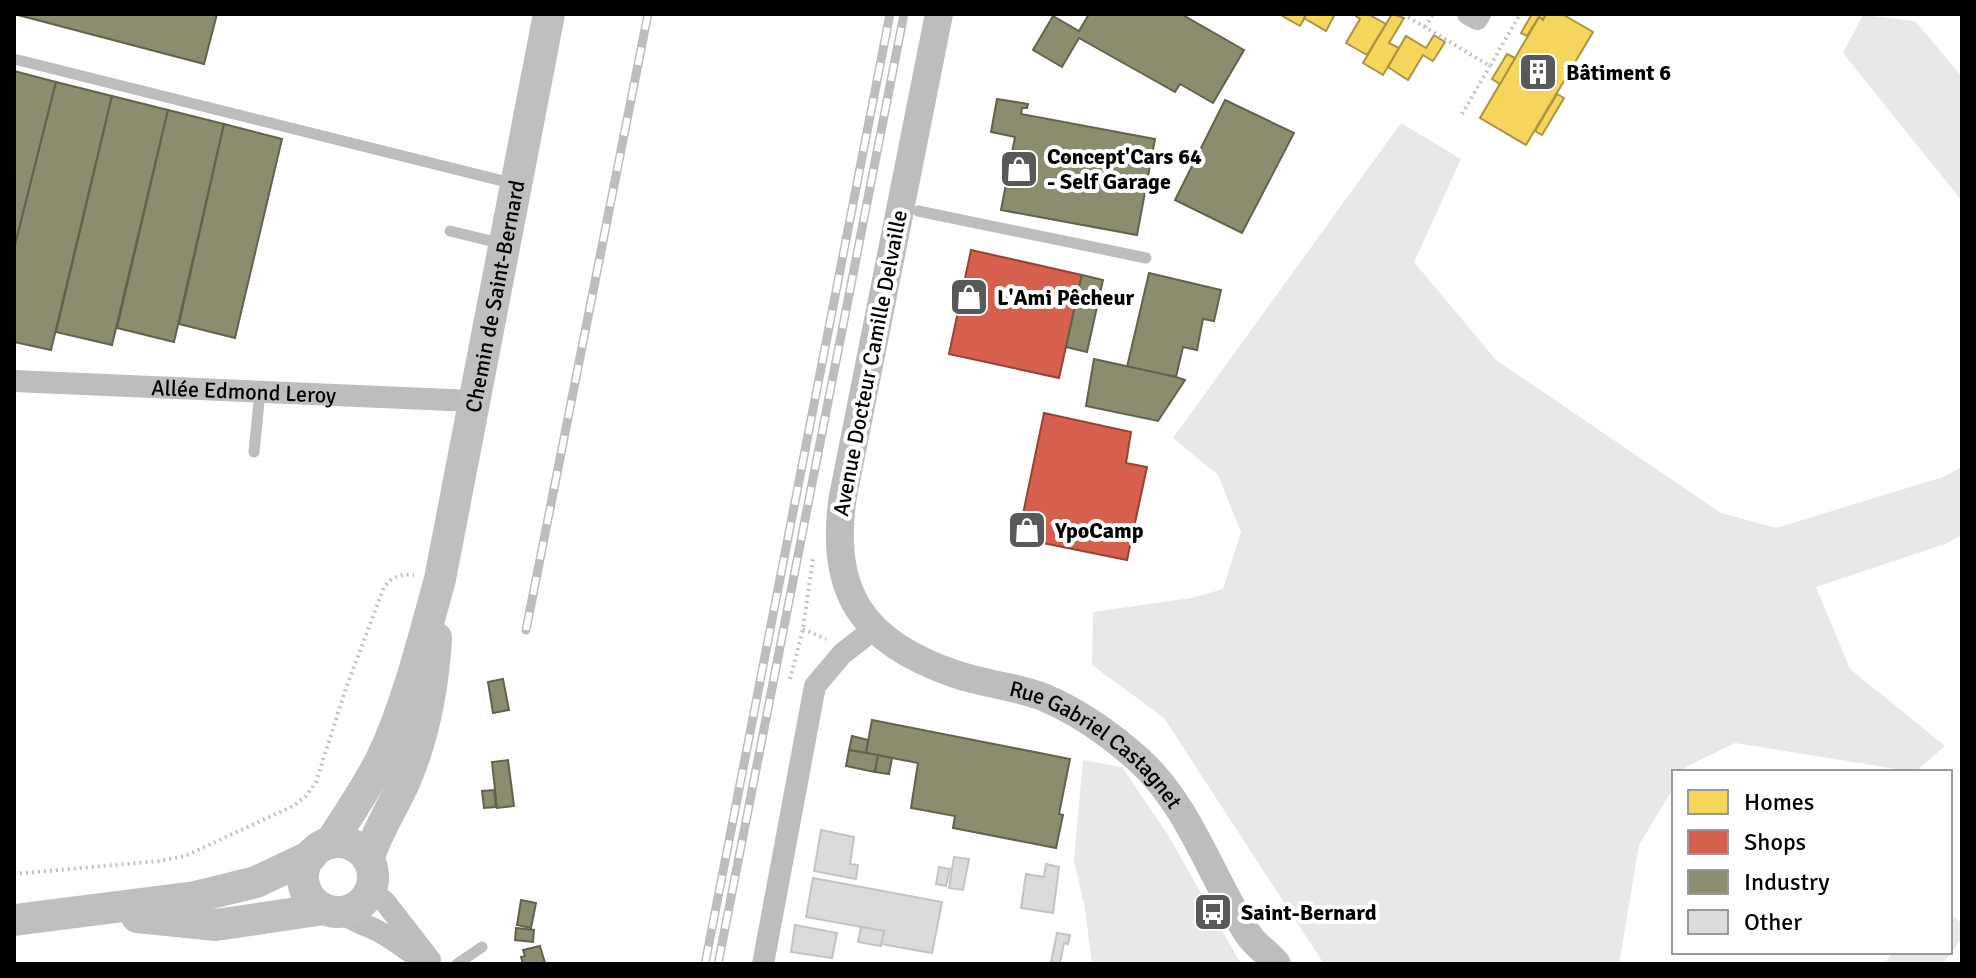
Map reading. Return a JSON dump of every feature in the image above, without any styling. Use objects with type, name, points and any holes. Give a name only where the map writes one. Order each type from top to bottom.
[{"type":"main road","name":"Chemin de Saint-Bernard","points":[[320,849],[358,802],[382,758],[418,658],[440,579],[549,14]]},
{"type":"main road","name":"Chemin de Saint-Bernard","points":[[368,859],[418,747],[434,681],[440,579]]},
{"type":"main road","points":[[14,920],[195,897],[233,889],[256,882],[320,849],[351,845],[368,859],[372,869],[371,891],[359,906],[216,925],[82,912]]},
{"type":"main road","points":[[320,849],[305,865],[304,885],[308,895],[332,910]]},
{"type":"street","name":"Avenue Docteur Camille Delvaille","points":[[874,629],[848,590],[840,561],[838,523],[939,14]]},
{"type":"street","points":[[1468,14],[1477,19],[1480,14]]},
{"type":"street","name":"Allée Edmond Leroy","points":[[14,381],[473,401]]},
{"type":"street","name":"Rue Gabriel Castagnet","points":[[874,629],[890,644],[915,659],[958,675],[1006,685],[1043,698],[1094,723],[1116,740],[1142,763],[1187,824],[1250,951],[1277,964]]},
{"type":"street","points":[[763,964],[815,686],[842,654],[874,629]]},
{"type":"street","points":[[371,891],[395,913],[433,964]]},
{"type":"street","points":[[332,910],[374,929],[426,964]]},
{"type":"lane","points":[[14,59],[515,184]]},
{"type":"lane","points":[[918,211],[1146,258]]},
{"type":"lane","points":[[450,231],[504,244]]},
{"type":"lane","points":[[254,452],[260,392]]},
{"type":"lane","points":[[457,964],[482,947]]},
{"type":"path","points":[[1403,14],[1425,27],[1433,14]]},
{"type":"path","points":[[1462,114],[1490,66]]},
{"type":"path","points":[[14,874],[185,856],[293,806],[306,796],[316,782],[346,688],[384,587],[389,580],[409,574],[440,579]]},
{"type":"shaded area","points":[[1863,15],[1915,21],[1962,77],[1962,201],[1843,53]]},
{"type":"shaded area","points":[[1401,123],[1461,159],[1414,262],[1496,360],[1721,513],[1776,528],[1943,477],[1962,467],[1962,535],[1945,544],[1816,587],[1850,669],[1945,746],[1917,770],[1735,743],[1684,770],[1672,770],[1672,790],[1639,845],[1619,964],[1324,964],[1164,718],[1092,665],[1093,612],[1191,598],[1223,589],[1241,532],[1218,475],[1173,438]]},
{"type":"shaded area","points":[[1083,760],[1122,767],[1168,835],[1241,964],[1092,964],[1085,909],[1074,860]]},
{"type":"shaded area","points":[[1952,916],[1962,923],[1962,938],[1952,952]]},
{"type":"shaded area","points":[[1892,954],[1950,954],[1943,964],[1884,964]]},
{"type":"building: Homes","points":[[1279,14],[1307,14],[1300,26]]},
{"type":"building: Homes","points":[[1307,14],[1335,14],[1326,31],[1304,18]]},
{"type":"building: Homes","points":[[1353,14],[1368,14],[1386,24],[1367,55],[1346,43],[1360,19]]},
{"type":"building: Homes","points":[[1392,14],[1404,18],[1389,43],[1399,48],[1383,75],[1363,63]]},
{"type":"building: Homes","points":[[1532,14],[1546,14],[1543,20],[1539,17],[1527,36],[1521,33]]},
{"type":"building: Homes","name":"Bâtiment 6","points":[[1546,14],[1562,14],[1593,32],[1526,145],[1480,118],[1539,17],[1543,20]]},
{"type":"building: Homes","points":[[1434,35],[1445,42],[1433,61],[1423,55],[1408,80],[1388,67],[1406,36],[1426,48]]},
{"type":"building: Homes","points":[[1507,54],[1515,58],[1500,84],[1492,79]]},
{"type":"building: Homes","points":[[1557,94],[1564,98],[1542,135],[1535,131]]},
{"type":"building: Shops","points":[[971,250],[1082,275],[1059,378],[949,354]]},
{"type":"building: Shops","points":[[1044,413],[1131,432],[1126,463],[1147,467],[1127,560],[1018,538]]},
{"type":"building: Industry","points":[[14,14],[217,14],[204,64]]},
{"type":"building: Industry","points":[[1089,14],[1181,14],[1244,50],[1213,103],[1180,84],[1175,92],[1079,38],[1062,67],[1033,50],[1053,16],[1079,31]]},
{"type":"building: Industry","points":[[14,71],[56,82],[14,249]]},
{"type":"building: Industry","points":[[56,82],[112,96],[51,350],[14,342],[14,249]]},
{"type":"building: Industry","points":[[112,96],[168,110],[112,345],[56,332]]},
{"type":"building: Industry","points":[[997,99],[1028,104],[1027,108],[1022,108],[1021,114],[1155,139],[1137,235],[1001,210],[1015,137],[991,132]]},
{"type":"building: Industry","points":[[1225,100],[1294,133],[1242,233],[1175,200]]},
{"type":"building: Industry","points":[[168,110],[224,124],[174,342],[117,328]]},
{"type":"building: Industry","points":[[224,124],[282,139],[235,338],[179,324]]},
{"type":"building: Industry","points":[[1149,273],[1221,290],[1214,321],[1203,319],[1197,350],[1183,347],[1176,377],[1127,367]]},
{"type":"building: Industry","points":[[1082,275],[1103,280],[1087,352],[1066,347]]},
{"type":"building: Industry","points":[[1094,359],[1185,380],[1158,421],[1086,406]]},
{"type":"building: Industry","points":[[503,679],[509,710],[493,713],[488,682]]},
{"type":"building: Industry","points":[[872,720],[1070,759],[1056,848],[953,828],[955,816],[911,808],[918,763],[866,753]]},
{"type":"building: Industry","points":[[852,736],[868,740],[866,753],[849,750]]},
{"type":"building: Industry","points":[[849,750],[878,755],[875,772],[846,766]]},
{"type":"building: Industry","points":[[878,755],[892,758],[889,774],[875,772]]},
{"type":"building: Industry","points":[[508,760],[514,806],[497,808],[492,762]]},
{"type":"building: Industry","points":[[494,790],[496,807],[484,808],[482,791]]},
{"type":"building: Industry","points":[[521,900],[536,903],[531,928],[517,925]]},
{"type":"building: Industry","points":[[516,928],[534,930],[533,942],[515,940]]},
{"type":"building: Industry","points":[[540,946],[545,963],[523,964],[523,950]]},
{"type":"building: Other","points":[[821,830],[854,837],[850,864],[858,865],[856,879],[814,871]]},
{"type":"building: Other","points":[[954,857],[969,859],[963,890],[949,888]]},
{"type":"building: Other","points":[[1046,864],[1059,867],[1053,913],[1021,908],[1026,874],[1044,877]]},
{"type":"building: Other","points":[[939,867],[950,869],[946,886],[936,884]]},
{"type":"building: Other","points":[[813,878],[942,902],[932,953],[881,944],[884,931],[806,917]]},
{"type":"building: Other","points":[[795,925],[837,933],[832,958],[791,952]]},
{"type":"building: Other","points":[[861,927],[884,931],[881,946],[858,942]]},
{"type":"building: Other","points":[[1057,933],[1070,935],[1068,944],[1064,943],[1060,963],[1051,962]]},
{"type":"railway","points":[[526,630],[648,14]]},
{"type":"railway","points":[[705,964],[890,14]]},
{"type":"railway","points":[[718,964],[904,14]]},
{"type":"place","name":"Bâtiment 6","points":[[1538,72]]},
{"type":"place","name":"Concept'Cars 64 - Self Garage","points":[[1019,169]]},
{"type":"place","name":"L'Ami Pêcheur","points":[[969,297]]},
{"type":"place","name":"YpoCamp","points":[[1027,530]]},
{"type":"place","name":"Saint-Bernard","points":[[1213,912]]}]
